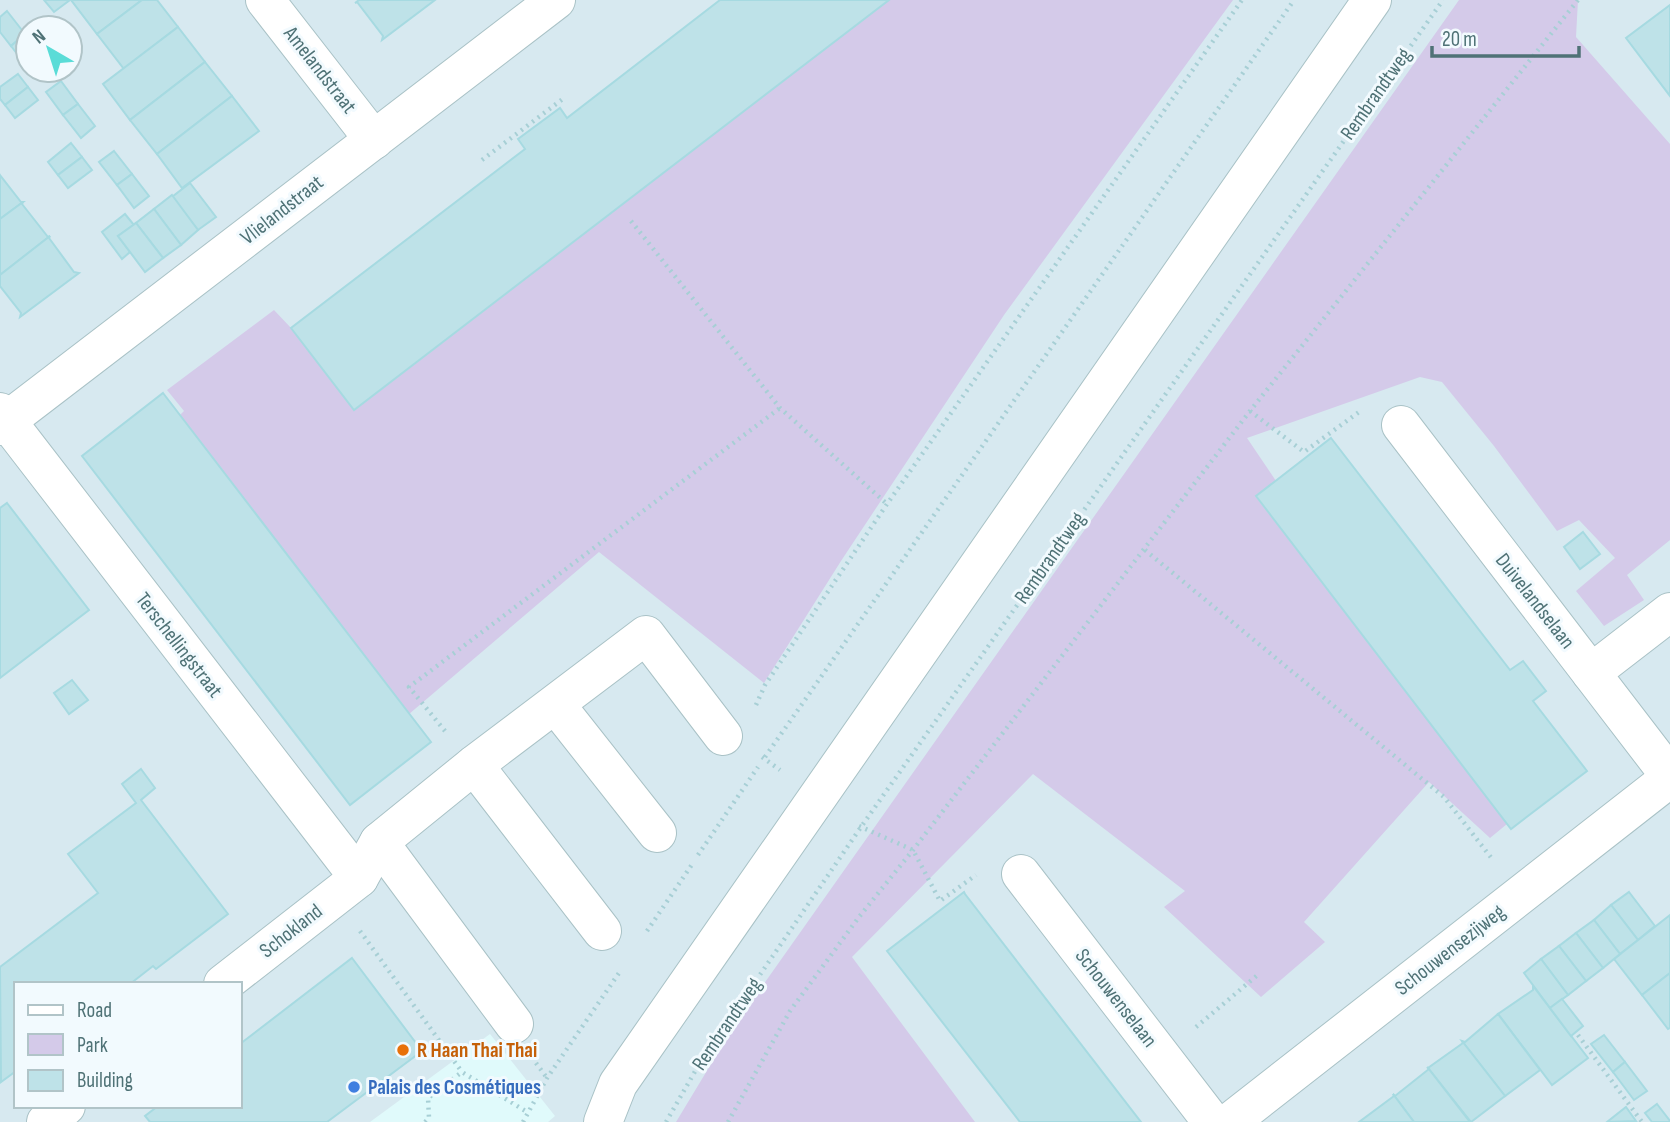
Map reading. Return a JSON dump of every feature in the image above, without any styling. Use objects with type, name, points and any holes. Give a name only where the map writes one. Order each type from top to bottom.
[{"type":"street","name":"Amelandstraat","points":[[265,0],[374,139]]},
{"type":"street","name":"Vlielandstraat","points":[[2,420],[556,0]]},
{"type":"street","points":[[603,1122],[618,1084],[1372,0]]},
{"type":"street","name":"Terschellingstraat","points":[[2,420],[347,887]]},
{"type":"street","name":"Duivelandselaan","points":[[1401,425],[1670,777]]},
{"type":"street","points":[[1591,673],[1670,612]]},
{"type":"street","points":[[347,887],[379,842],[474,765],[646,635],[739,745]]},
{"type":"street","points":[[556,705],[657,834]]},
{"type":"street","points":[[474,765],[602,931]]},
{"type":"street","name":"Schouwensezijweg","points":[[1230,1122],[1670,777]]},
{"type":"street","points":[[379,842],[514,1024]]},
{"type":"street","name":"Schouwenselaan","points":[[1021,874],[1212,1122]]},
{"type":"street","name":"Schokland","points":[[226,982],[347,887]]},
{"type":"street","points":[[46,1122],[64,1108]]},
{"type":"path","points":[[755,709],[765,685],[887,504],[1242,0]]},
{"type":"path","points":[[739,745],[764,758],[1294,0]]},
{"type":"path","name":"Rembrandtweg","points":[[667,1122],[701,1061],[861,827],[1443,0]]},
{"type":"path","points":[[728,1122],[790,1011],[859,916],[913,850],[1250,411],[1578,0]]},
{"type":"path","points":[[482,160],[564,98]]},
{"type":"path","points":[[631,221],[780,408],[887,504]]},
{"type":"path","points":[[1250,411],[1304,452],[1366,406],[1401,425]]},
{"type":"path","points":[[474,765],[409,687],[780,408]]},
{"type":"path","points":[[1145,550],[1444,797],[1520,896]]},
{"type":"path","points":[[861,827],[913,850],[940,901],[1004,854],[1021,874]]},
{"type":"path","points":[[347,887],[462,1072],[527,1112]]},
{"type":"path","points":[[1161,1056],[1260,973]]},
{"type":"path","points":[[1578,1035],[1642,1122]]},
{"type":"path","points":[[425,1122],[429,1118],[428,1098],[462,1072]]},
{"type":"shaded area","points":[[0,0],[1670,0],[1670,1122],[0,1122]]},
{"type":"shaded area","points":[[490,1034],[555,1116],[548,1122],[370,1122]]},
{"type":"green space","points":[[889,0],[1233,0],[1004,315],[841,561],[764,683],[599,552],[334,778],[180,415],[184,411],[167,390],[274,310],[355,410]]},
{"type":"green space","points":[[1459,0],[1578,0],[1576,37],[1670,144],[1670,540],[1627,575],[1644,600],[1604,626],[1576,591],[1615,558],[1579,520],[1557,531],[1442,382],[1420,377],[1247,438],[1276,481],[1256,497],[1507,824],[1490,838],[1429,782],[1304,922],[1325,942],[1261,997],[1164,907],[1185,891],[1033,774],[852,957],[975,1122],[676,1122],[734,1026]]},
{"type":"building","points":[[44,0],[70,0],[54,12]]},
{"type":"building","points":[[71,0],[142,0],[97,34]]},
{"type":"building","points":[[142,0],[157,0],[178,27],[124,69],[97,34]]},
{"type":"building","points":[[359,0],[435,0],[382,40],[383,36],[357,2],[355,3]]},
{"type":"building","points":[[720,0],[889,0],[354,410],[291,328],[525,149],[518,139],[560,108],[567,118]]},
{"type":"building","points":[[1670,5],[1670,96],[1626,38]]},
{"type":"building","points":[[7,11],[14,20],[14,43],[11,46],[0,32],[0,17]]},
{"type":"building","points":[[178,27],[205,62],[130,120],[103,84]]},
{"type":"building","points":[[205,62],[232,96],[157,154],[130,120]]},
{"type":"building","points":[[14,77],[14,84],[26,84],[28,87],[5,105],[0,99],[0,87]]},
{"type":"building","points":[[57,84],[63,84],[78,104],[63,115],[46,92]]},
{"type":"building","points":[[28,87],[38,100],[15,118],[5,105]]},
{"type":"building","points":[[232,96],[259,131],[182,188],[157,154]]},
{"type":"building","points":[[78,104],[95,126],[81,138],[63,115]]},
{"type":"building","points":[[71,143],[82,157],[58,175],[48,162]]},
{"type":"building","points":[[114,151],[132,174],[117,185],[99,162]]},
{"type":"building","points":[[82,157],[92,170],[68,188],[58,175]]},
{"type":"building","points":[[132,174],[149,196],[134,208],[117,185]]},
{"type":"building","points":[[0,175],[23,202],[0,219]]},
{"type":"building","points":[[190,183],[216,217],[198,230],[172,197]]},
{"type":"building","points":[[172,195],[198,230],[181,245],[154,209]]},
{"type":"building","points":[[23,202],[48,237],[50,236],[0,275],[0,219]]},
{"type":"building","points":[[154,209],[181,245],[163,258],[136,223]]},
{"type":"building","points":[[125,214],[134,225],[118,236],[130,252],[122,259],[102,232]]},
{"type":"building","points":[[136,223],[163,258],[145,272],[118,236]]},
{"type":"building","points":[[50,236],[74,272],[79,273],[20,317],[21,313],[0,286],[0,275]]},
{"type":"building","points":[[163,393],[431,742],[350,805],[82,456]]},
{"type":"building","points":[[1331,438],[1510,670],[1523,661],[1546,691],[1533,701],[1587,771],[1511,829],[1256,496]]},
{"type":"building","points":[[7,503],[89,610],[0,678],[0,508]]},
{"type":"building","points":[[1583,532],[1600,554],[1580,569],[1564,547]]},
{"type":"building","points":[[72,680],[88,700],[69,714],[54,693]]},
{"type":"building","points":[[141,769],[155,788],[141,800],[228,914],[156,969],[153,966],[133,982],[14,982],[14,1072],[1,1082],[0,967],[98,893],[68,854],[136,803],[122,784]]},
{"type":"building","points":[[964,892],[1141,1122],[1020,1122],[887,951]]},
{"type":"building","points":[[1629,892],[1655,926],[1638,940],[1611,905]]},
{"type":"building","points":[[1611,905],[1638,940],[1620,954],[1594,920]]},
{"type":"building","points":[[1670,915],[1670,973],[1642,995],[1614,959]]},
{"type":"building","points":[[1594,920],[1620,954],[1603,968],[1576,933]]},
{"type":"building","points":[[1576,933],[1603,968],[1586,981],[1559,946]]},
{"type":"building","points":[[1559,946],[1586,981],[1568,995],[1541,959]]},
{"type":"building","points":[[352,958],[422,1051],[327,1122],[150,1122],[145,1116],[155,1108],[242,1108],[242,1042]]},
{"type":"building","points":[[1541,959],[1568,995],[1550,1008],[1524,973]]},
{"type":"building","points":[[1670,973],[1670,1028],[1668,1029],[1642,995]]},
{"type":"building","points":[[1533,986],[1588,1058],[1552,1085],[1498,1014],[1533,990]]},
{"type":"building","points":[[1562,999],[1583,1026],[1571,1036],[1550,1008]]},
{"type":"building","points":[[1498,1014],[1540,1070],[1505,1096],[1462,1041],[1465,1042]]},
{"type":"building","points":[[1604,1035],[1625,1062],[1613,1072],[1591,1044]]},
{"type":"building","points":[[1462,1041],[1505,1096],[1471,1122],[1428,1068],[1463,1043]]},
{"type":"building","points":[[1625,1062],[1647,1091],[1634,1100],[1613,1072]]},
{"type":"building","points":[[1429,1069],[1470,1122],[1414,1122],[1393,1094],[1395,1096]]},
{"type":"building","points":[[1393,1094],[1414,1122],[1359,1122],[1394,1096]]},
{"type":"building","points":[[1657,1104],[1670,1122],[1652,1122],[1645,1113]]},
{"type":"building","points":[[1626,1107],[1636,1121],[1607,1122]]},
{"type":"place","name":"R Haan Thai Thai","points":[[403,1050]]},
{"type":"place","name":"Palais des Cosmétiques","points":[[354,1087]]}]
